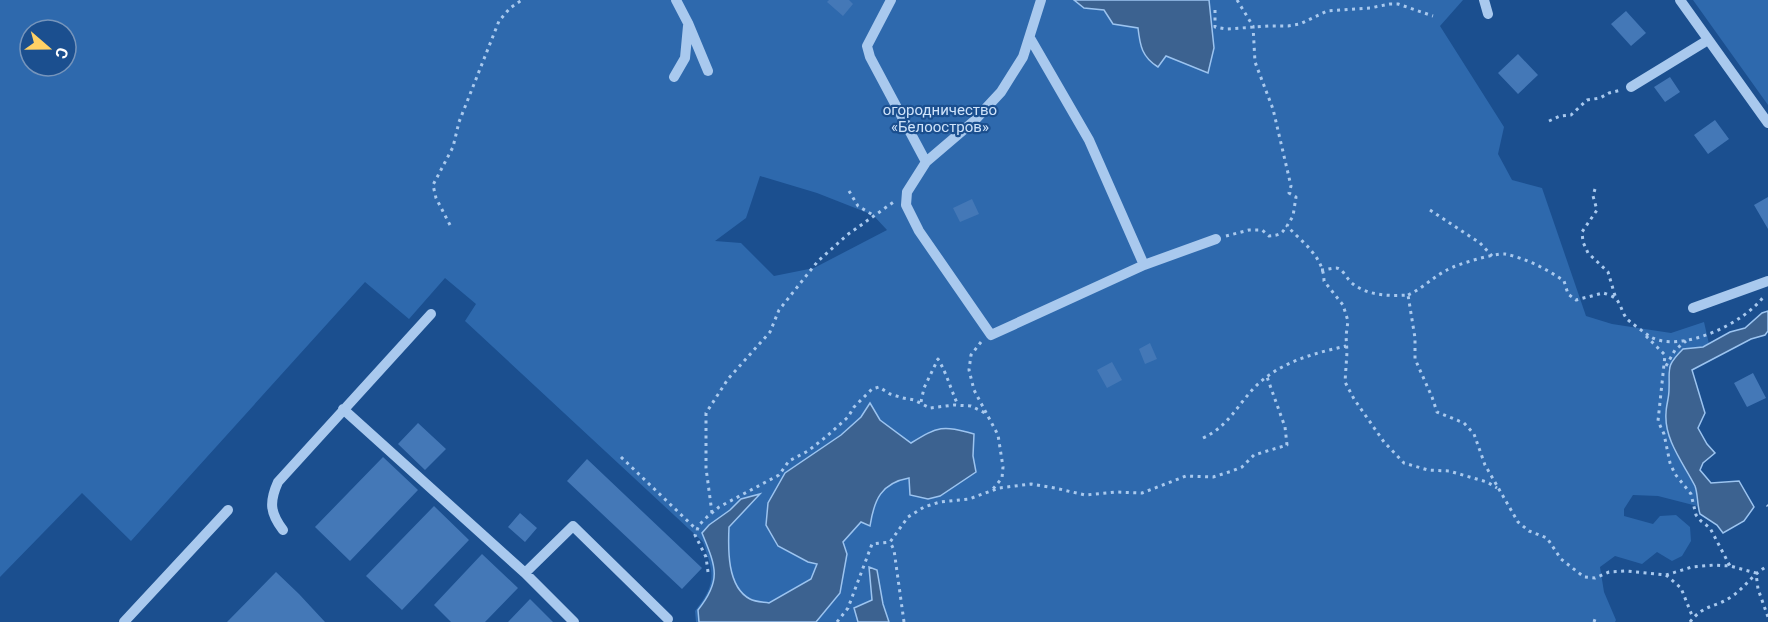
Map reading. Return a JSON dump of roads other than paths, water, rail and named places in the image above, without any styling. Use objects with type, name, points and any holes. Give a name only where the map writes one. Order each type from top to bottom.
[{"type":"street","points":[[676,0],[708,71]]},
{"type":"street","points":[[891,0],[867,46],[870,57],[926,162]]},
{"type":"street","points":[[1041,0],[1023,57],[1002,92],[974,122],[926,162],[908,192],[906,205],[919,231],[991,335],[1144,266],[1216,239]]},
{"type":"street","points":[[1484,0],[1488,14]]},
{"type":"street","points":[[1680,0],[1768,123]]},
{"type":"street","points":[[674,77],[685,58],[688,23]]},
{"type":"street","points":[[1030,38],[1089,140],[1144,266]]},
{"type":"street","points":[[1631,87],[1708,40]]},
{"type":"street","points":[[1693,308],[1767,282]]},
{"type":"street","points":[[283,530],[271,510],[272,496],[278,483],[431,314]]},
{"type":"street","points":[[343,409],[525,573],[574,622]]},
{"type":"street","points":[[124,622],[228,510]]},
{"type":"street","points":[[525,573],[573,526],[668,619]]},
{"type":"park label","name":"огородничество «Белоостров»","points":[[940,118]]}]
